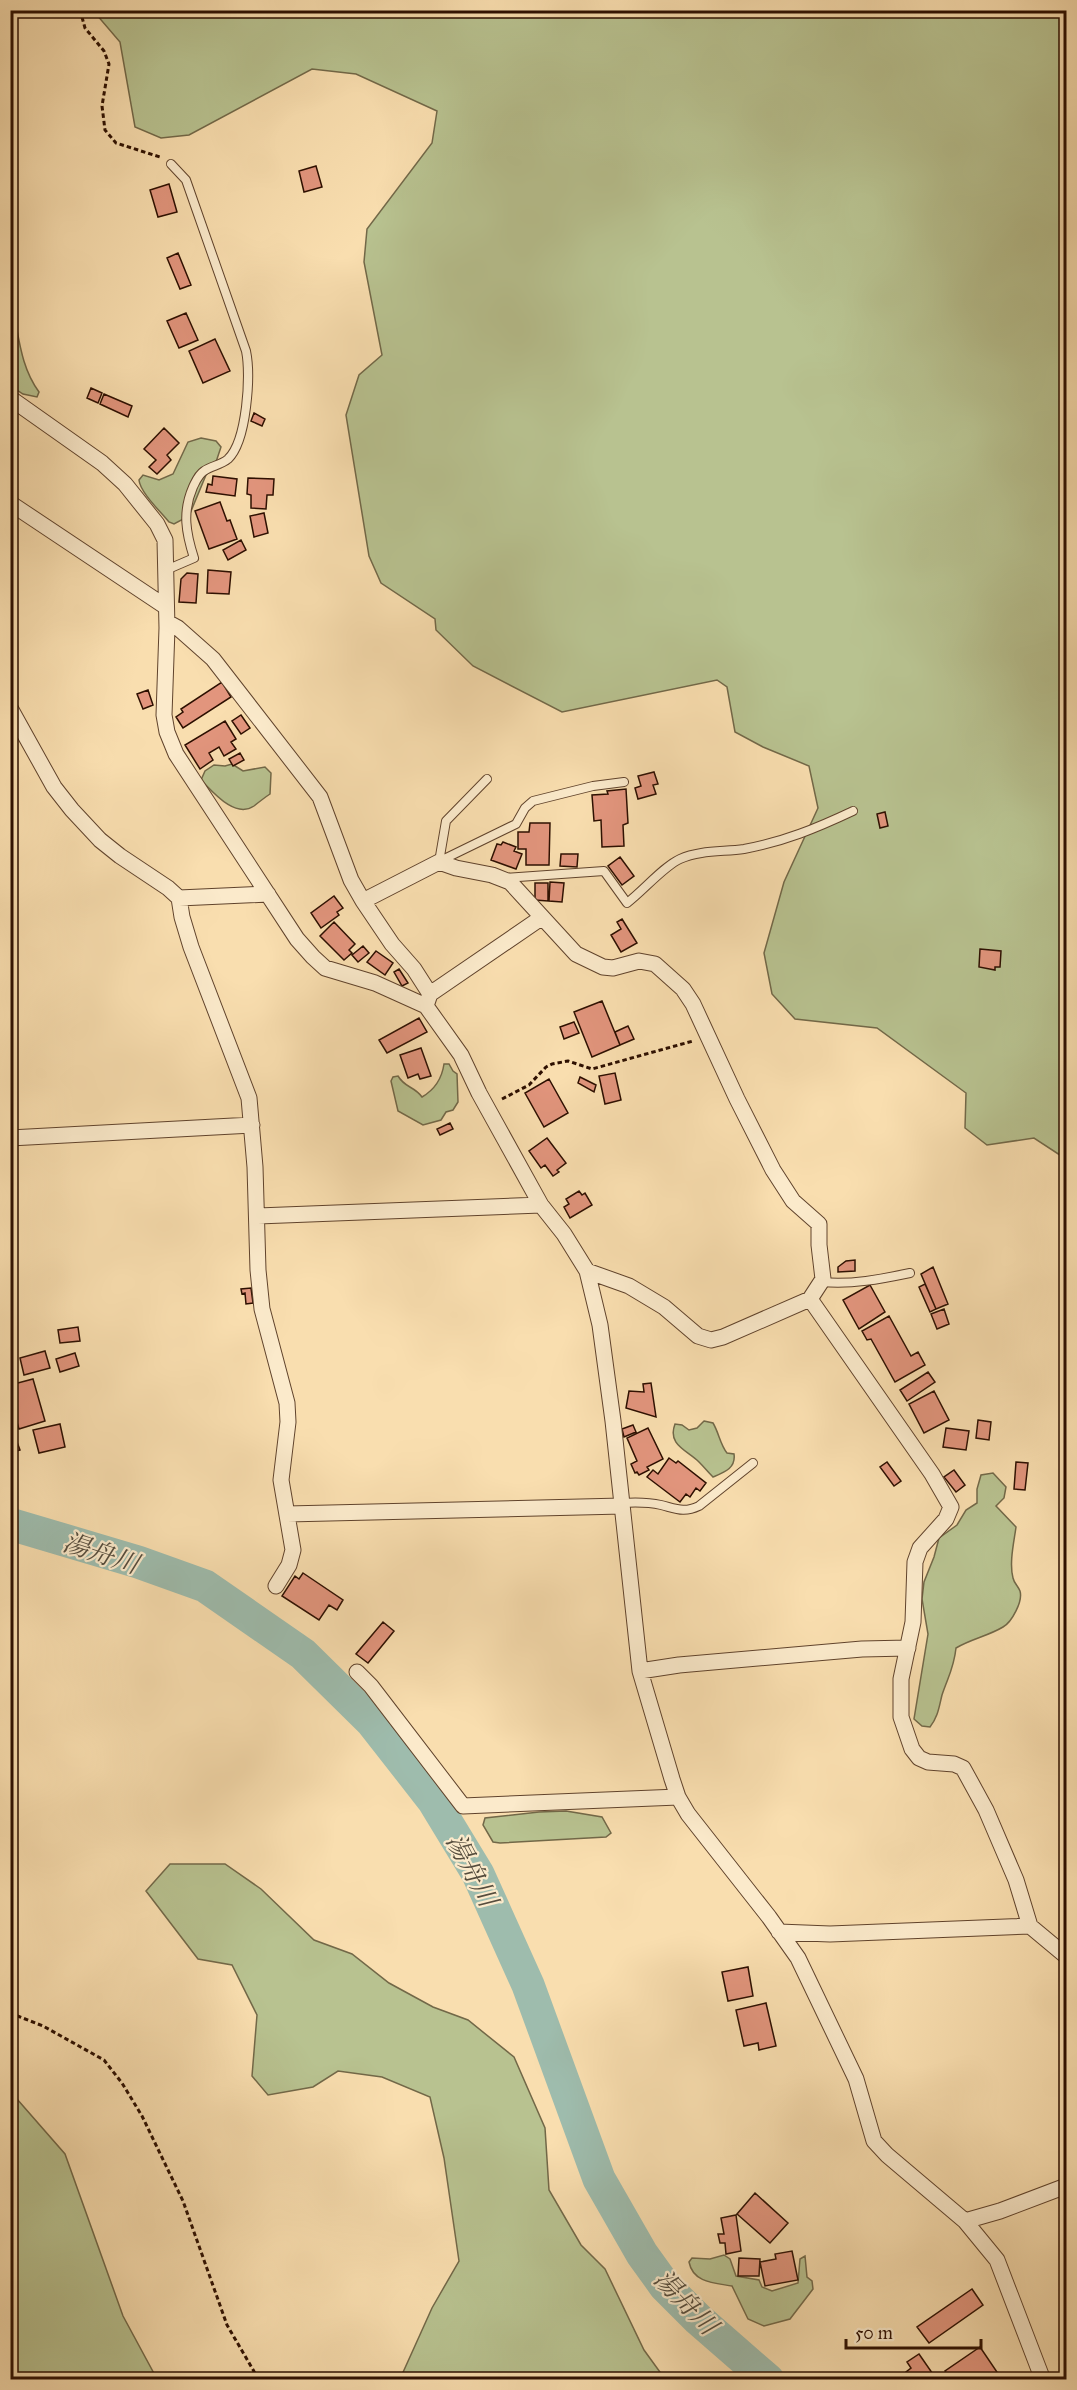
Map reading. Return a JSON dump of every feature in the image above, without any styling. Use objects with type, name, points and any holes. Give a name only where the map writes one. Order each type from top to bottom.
[{"type":"street","points":[[10,398],[102,464],[125,484],[157,524],[165,540],[167,614],[164,715],[167,732],[176,754],[297,939],[325,968],[428,1000]]},
{"type":"street","points":[[10,503],[167,614],[178,628],[213,659],[320,796],[351,880],[363,902],[392,944],[414,969],[428,1000],[541,1205],[564,1233],[587,1270],[600,1325],[640,1671],[678,1797],[688,1814],[798,1958],[855,2079],[874,2141],[887,2155],[965,2221],[997,2260],[1043,2379]]},
{"type":"street","points":[[10,708],[54,786],[72,810],[100,840],[179,898],[182,917],[192,947],[249,1098],[262,1309],[287,1403],[288,1422],[281,1480],[293,1550],[289,1565],[276,1586]]},
{"type":"street","points":[[363,902],[439,862],[510,882],[576,954],[603,968],[613,968],[639,960],[655,964],[683,989],[693,1004],[773,1170],[793,1201],[819,1224],[828,1282],[810,1299],[723,1337],[711,1340],[698,1336],[664,1307],[629,1286],[587,1270]]},
{"type":"street","points":[[179,898],[268,894]]},
{"type":"street","points":[[428,1000],[541,918]]},
{"type":"street","points":[[10,1138],[252,1125]]},
{"type":"street","points":[[258,1216],[541,1205]]},
{"type":"street","points":[[810,1299],[919,1455],[951,1507],[946,1519],[920,1548],[915,1562],[913,1622],[901,1679],[901,1717],[912,1749],[919,1758],[928,1762],[954,1764],[963,1768],[986,1810],[1012,1870],[1030,1926],[1066,1956]]},
{"type":"street","points":[[287,1514],[622,1505]]},
{"type":"street","points":[[640,1671],[679,1665],[862,1649],[909,1648]]},
{"type":"street","points":[[357,1672],[463,1806],[678,1797]]},
{"type":"street","points":[[778,1932],[830,1934],[1030,1926]]},
{"type":"street","points":[[965,2221],[1000,2211],[1066,2186]]},
{"type":"lane","points":[[166,570],[194,558],[188,538],[185,510],[197,478],[204,471],[228,459],[239,441],[249,366],[246,351],[186,180],[171,164]]},
{"type":"lane","points":[[439,862],[446,821],[487,779]]},
{"type":"lane","points":[[439,862],[516,824],[525,808],[533,801],[593,786],[624,782]]},
{"type":"lane","points":[[502,878],[604,872],[627,903],[647,887],[666,867],[681,859],[704,852],[743,849],[783,840],[853,811]]},
{"type":"lane","points":[[828,1282],[880,1279],[909,1273]]},
{"type":"lane","points":[[622,1505],[637,1502],[662,1505],[679,1511],[692,1510],[753,1464]]},
{"type":"path","points":[[80,10],[85,28],[104,51],[109,64],[102,106],[105,130],[116,143],[163,158],[171,164]]},
{"type":"path","points":[[487,1107],[529,1085],[546,1067],[552,1064],[568,1061],[592,1069],[708,1037]]},
{"type":"path","points":[[10,2013],[43,2026],[104,2060],[122,2083],[142,2116],[183,2201],[227,2325],[259,2379]]},
{"type":"green space","points":[[96,10],[1066,11],[1066,1159],[1034,1138],[987,1145],[965,1128],[966,1093],[877,1028],[795,1019],[772,994],[764,953],[784,882],[818,808],[809,766],[763,747],[735,732],[727,687],[717,680],[562,712],[473,666],[436,630],[435,619],[381,583],[369,556],[346,415],[359,375],[382,355],[364,262],[367,229],[432,143],[437,111],[356,74],[312,69],[189,135],[161,138],[135,127],[120,42],[96,14]]},
{"type":"green space","points":[[11,301],[23,360],[39,392],[37,397],[23,394],[11,386]]},
{"type":"green space","points":[[201,438],[216,441],[221,447],[214,468],[206,475],[189,516],[174,524],[169,522],[151,501],[139,480],[143,475],[159,480],[173,474],[188,442]]},
{"type":"green space","points":[[232,764],[243,771],[265,767],[271,773],[270,794],[254,806],[239,809],[218,797],[201,780],[205,771],[214,765]]},
{"type":"green space","points":[[444,1064],[449,1064],[457,1074],[458,1102],[453,1110],[446,1112],[441,1120],[423,1125],[398,1111],[391,1081],[393,1077],[398,1076],[422,1097],[437,1083]]},
{"type":"green space","points":[[704,1421],[713,1423],[727,1453],[734,1454],[731,1466],[713,1477],[676,1442],[673,1431],[675,1424],[682,1425],[689,1430],[697,1428]]},
{"type":"green space","points":[[993,1473],[1006,1487],[1004,1498],[996,1506],[1016,1527],[1011,1566],[1014,1580],[1020,1591],[1020,1600],[1016,1611],[1006,1624],[956,1648],[937,1716],[930,1727],[922,1726],[914,1719],[928,1634],[922,1599],[924,1582],[939,1538],[957,1525],[966,1510],[977,1503],[977,1489],[981,1475]]},
{"type":"green space","points":[[566,1811],[602,1817],[611,1833],[606,1837],[500,1843],[493,1842],[483,1825],[485,1818]]},
{"type":"green space","points":[[170,1864],[225,1864],[261,1889],[314,1940],[352,1954],[389,1983],[433,2007],[468,2020],[514,2057],[545,2128],[549,2190],[581,2245],[605,2269],[644,2350],[665,2379],[400,2379],[432,2308],[459,2261],[444,2158],[430,2097],[382,2077],[338,2071],[313,2087],[268,2095],[252,2076],[257,2015],[232,1965],[198,1959],[146,1891]]},
{"type":"green space","points":[[10,2091],[65,2154],[123,2316],[157,2379],[11,2379]]},
{"type":"green space","points":[[724,2255],[730,2259],[736,2276],[759,2280],[762,2287],[772,2291],[798,2283],[800,2259],[805,2256],[807,2277],[812,2281],[813,2289],[790,2319],[764,2326],[748,2319],[732,2286],[706,2281],[691,2269],[689,2262],[692,2258],[710,2259]]},
{"type":"building","points":[[316,166],[322,187],[304,192],[299,171]]},
{"type":"building","points":[[169,184],[177,212],[158,217],[150,190]]},
{"type":"building","points":[[178,253],[191,285],[180,289],[167,258]]},
{"type":"building","points":[[186,313],[198,340],[179,348],[167,321]]},
{"type":"building","points":[[215,339],[230,371],[203,383],[189,351]]},
{"type":"building","points":[[91,388],[102,393],[98,403],[87,398]]},
{"type":"building","points":[[104,394],[132,406],[128,417],[100,404]]},
{"type":"building","points":[[254,413],[265,419],[262,426],[251,421]]},
{"type":"building","points":[[164,428],[179,443],[167,455],[171,460],[157,474],[149,467],[156,460],[144,449]]},
{"type":"building","points":[[213,476],[237,479],[235,496],[206,492],[208,484],[212,485]]},
{"type":"building","points":[[248,478],[274,479],[273,495],[267,495],[266,509],[251,508],[251,495],[247,494]]},
{"type":"building","points":[[220,502],[237,539],[209,549],[195,511]]},
{"type":"building","points":[[264,513],[268,533],[254,537],[250,516]]},
{"type":"building","points":[[241,540],[246,550],[228,560],[223,550]]},
{"type":"building","points":[[208,570],[231,572],[229,594],[207,593]]},
{"type":"building","points":[[187,573],[198,574],[196,603],[179,602],[181,579]]},
{"type":"building","points":[[222,682],[231,697],[183,728],[176,717],[183,712],[181,709]]},
{"type":"building","points":[[148,690],[153,705],[143,709],[137,694]]},
{"type":"building","points":[[241,715],[250,728],[241,734],[232,721]]},
{"type":"building","points":[[225,721],[236,739],[231,742],[236,749],[224,756],[219,747],[209,753],[213,760],[200,769],[185,745]]},
{"type":"building","points":[[240,753],[244,760],[233,766],[229,759]]},
{"type":"building","points":[[654,772],[658,784],[653,785],[656,794],[638,799],[635,788],[641,786],[638,776]]},
{"type":"building","points":[[626,789],[628,823],[623,825],[624,846],[602,847],[601,820],[594,821],[592,795]]},
{"type":"building","points":[[885,812],[888,826],[880,828],[877,814]]},
{"type":"building","points":[[530,823],[550,823],[549,865],[526,865],[526,849],[518,849],[518,832],[529,832]]},
{"type":"building","points":[[503,842],[516,847],[514,851],[522,854],[516,869],[491,860],[497,844],[501,845]]},
{"type":"building","points":[[561,854],[578,854],[577,867],[560,866]]},
{"type":"building","points":[[620,857],[634,876],[622,885],[608,866]]},
{"type":"building","points":[[550,882],[564,883],[562,902],[549,901]]},
{"type":"building","points":[[535,883],[548,883],[548,901],[535,900]]},
{"type":"building","points":[[334,896],[343,908],[337,912],[339,915],[321,928],[311,913]]},
{"type":"building","points":[[622,919],[637,943],[621,952],[611,935],[621,929],[617,922]]},
{"type":"building","points":[[334,922],[355,944],[349,950],[352,953],[344,960],[320,936]]},
{"type":"building","points":[[363,946],[369,953],[358,962],[352,955]]},
{"type":"building","points":[[980,949],[1001,951],[1000,967],[995,967],[995,970],[979,967]]},
{"type":"building","points":[[376,951],[393,963],[385,975],[367,962]]},
{"type":"building","points":[[399,969],[408,983],[402,986],[394,972]]},
{"type":"building","points":[[602,1001],[620,1045],[592,1057],[574,1012]]},
{"type":"building","points":[[419,1018],[427,1032],[387,1053],[379,1040]]},
{"type":"building","points":[[574,1022],[579,1033],[564,1039],[560,1027]]},
{"type":"building","points":[[628,1026],[634,1039],[620,1045],[615,1032]]},
{"type":"building","points":[[421,1048],[431,1076],[420,1079],[418,1074],[408,1078],[400,1055]]},
{"type":"building","points":[[615,1073],[621,1100],[605,1104],[599,1076]]},
{"type":"building","points":[[580,1077],[596,1085],[594,1092],[578,1083]]},
{"type":"building","points":[[549,1079],[568,1113],[544,1127],[525,1093]]},
{"type":"building","points":[[450,1123],[453,1129],[440,1135],[437,1129]]},
{"type":"building","points":[[547,1138],[566,1163],[553,1176],[545,1165],[541,1168],[529,1151]]},
{"type":"building","points":[[579,1191],[582,1195],[585,1193],[592,1205],[570,1218],[564,1207],[569,1204],[566,1199]]},
{"type":"building","points":[[855,1260],[855,1271],[838,1272],[838,1267],[846,1261]]},
{"type":"building","points":[[933,1267],[948,1304],[936,1309],[921,1274]]},
{"type":"building","points":[[925,1284],[936,1309],[930,1312],[919,1287]]},
{"type":"building","points":[[870,1285],[885,1312],[859,1329],[843,1300]]},
{"type":"building","points":[[251,1288],[253,1303],[246,1304],[245,1293],[242,1294],[241,1289]]},
{"type":"building","points":[[944,1309],[949,1324],[937,1329],[931,1314]]},
{"type":"building","points":[[889,1316],[911,1356],[918,1352],[925,1365],[895,1382],[871,1339],[867,1340],[862,1331]]},
{"type":"building","points":[[78,1327],[80,1341],[60,1343],[58,1330]]},
{"type":"building","points":[[45,1351],[50,1368],[24,1375],[20,1358]]},
{"type":"building","points":[[75,1353],[79,1366],[60,1372],[56,1359]]},
{"type":"building","points":[[928,1372],[935,1382],[907,1401],[900,1390]]},
{"type":"building","points":[[33,1379],[45,1421],[19,1429],[10,1398],[10,1385]]},
{"type":"building","points":[[651,1383],[656,1417],[626,1408],[629,1391],[644,1392],[643,1384]]},
{"type":"building","points":[[934,1391],[949,1420],[924,1433],[909,1404]]},
{"type":"building","points":[[978,1420],[991,1422],[989,1440],[976,1438]]},
{"type":"building","points":[[10,1423],[20,1450],[10,1453]]},
{"type":"building","points":[[60,1424],[65,1447],[39,1453],[33,1430]]},
{"type":"building","points":[[633,1425],[636,1432],[624,1437],[622,1429]]},
{"type":"building","points":[[648,1428],[663,1459],[647,1467],[649,1470],[639,1475],[635,1473],[631,1464],[637,1461],[627,1438]]},
{"type":"building","points":[[946,1428],[969,1431],[966,1450],[943,1447]]},
{"type":"building","points":[[669,1458],[676,1463],[678,1461],[706,1483],[700,1491],[696,1488],[690,1497],[686,1494],[680,1502],[647,1477],[653,1470],[658,1474]]},
{"type":"building","points":[[887,1462],[901,1481],[894,1486],[880,1467]]},
{"type":"building","points":[[1016,1462],[1028,1463],[1025,1490],[1014,1489]]},
{"type":"building","points":[[954,1470],[965,1485],[956,1492],[944,1477]]},
{"type":"building","points":[[303,1573],[343,1600],[337,1610],[329,1605],[319,1620],[282,1596],[295,1576],[299,1579]]},
{"type":"building","points":[[383,1622],[394,1631],[368,1663],[356,1654]]},
{"type":"building","points":[[748,1967],[753,1996],[728,2001],[722,1972]]},
{"type":"building","points":[[766,2003],[776,2046],[759,2050],[758,2043],[744,2046],[736,2010]]},
{"type":"building","points":[[755,2193],[788,2223],[770,2243],[737,2214]]},
{"type":"building","points":[[736,2215],[741,2251],[726,2254],[725,2243],[720,2243],[718,2234],[724,2234],[721,2218]]},
{"type":"building","points":[[792,2251],[798,2280],[765,2286],[760,2262],[776,2259],[775,2254]]},
{"type":"building","points":[[739,2258],[760,2259],[759,2276],[738,2276]]},
{"type":"building","points":[[972,2289],[983,2305],[929,2343],[917,2327]]},
{"type":"building","points":[[980,2347],[997,2372],[986,2380],[962,2380],[959,2375],[951,2380],[945,2371]]},
{"type":"building","points":[[919,2354],[937,2380],[911,2380],[906,2372],[911,2368],[907,2362]]},
{"type":"waterway","name":"湯舟川","points":[[10,1524],[138,1562],[205,1586],[303,1654],[372,1722],[433,1800],[478,1874],[528,1985],[599,2179],[642,2254],[665,2286],[698,2319],[768,2380]]}]
